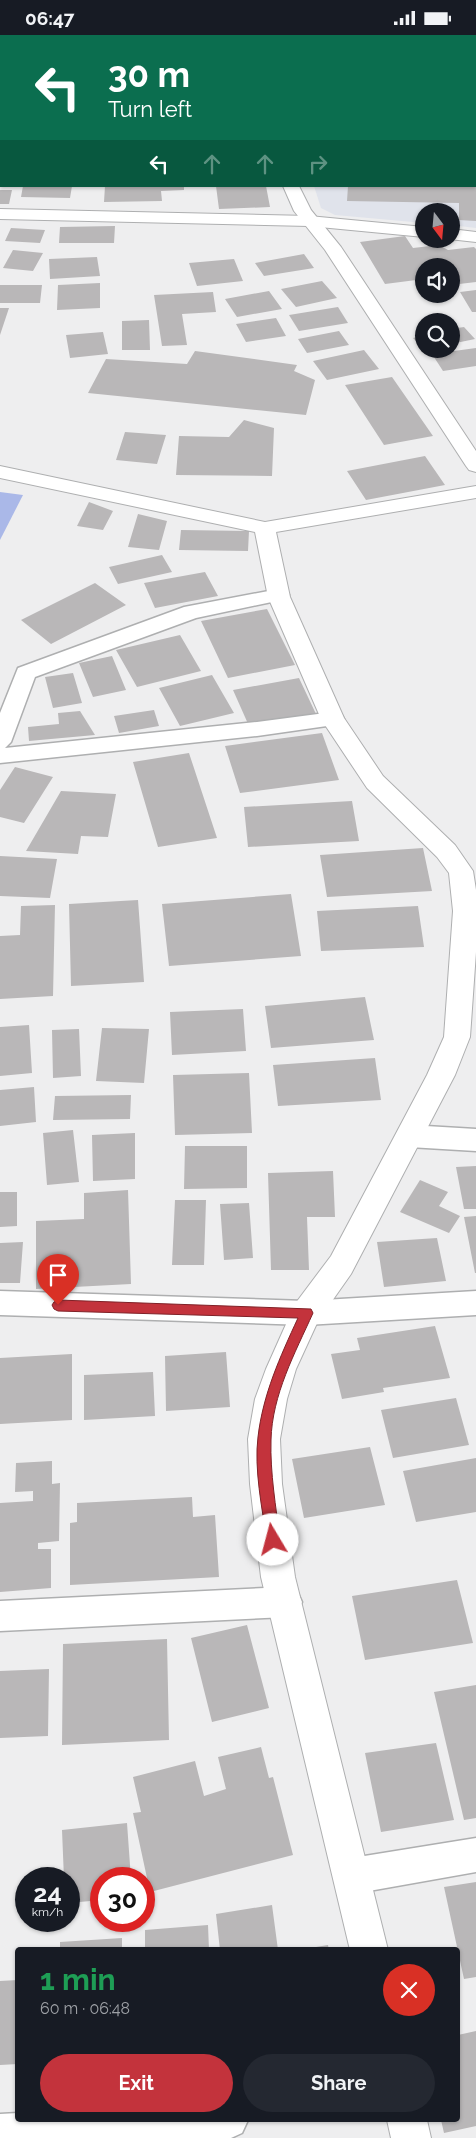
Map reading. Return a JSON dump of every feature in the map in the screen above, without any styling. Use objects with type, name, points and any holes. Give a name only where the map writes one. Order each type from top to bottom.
[{"type":"street","points":[[291,187],[294,199],[309,221],[332,247],[476,466]]},
{"type":"street","points":[[0,214],[309,221],[415,231]]},
{"type":"street","points":[[460,235],[476,237]]},
{"type":"street","points":[[0,473],[19,475],[265,528],[476,492]]},
{"type":"street","points":[[265,528],[279,595],[333,719],[375,783],[446,851],[461,871],[466,911],[457,1037],[441,1075],[341,1265],[306,1313],[281,1369],[271,1399],[264,1439],[266,1484],[278,1577],[286,1602],[367,1947]]},
{"type":"street","points":[[408,2122],[411,2138]]},
{"type":"lane","points":[[0,742],[26,673],[191,612],[279,595]]},
{"type":"lane","points":[[0,756],[257,729],[333,719]]},
{"type":"lane","points":[[409,1136],[476,1140]]},
{"type":"lane","points":[[0,1303],[306,1313],[476,1303]]},
{"type":"lane","points":[[0,1616],[286,1602]]},
{"type":"lane","points":[[352,1876],[476,1855]]},
{"type":"lane","points":[[0,2133],[193,2122]]},
{"type":"shaded area","points":[[314,187],[476,187],[476,228],[460,226],[460,203],[415,203],[415,222],[335,215],[321,208]]},
{"type":"shaded area","points":[[0,492],[23,495],[0,540]]},
{"type":"building","points":[[23,187],[72,187],[70,198],[21,197]]},
{"type":"building","points":[[105,187],[184,187],[184,190],[161,191],[162,201],[104,202]]},
{"type":"building","points":[[216,187],[266,187],[270,207],[219,209]]},
{"type":"building","points":[[348,187],[476,187],[476,221],[460,220],[459,203],[347,201]]},
{"type":"building","points":[[0,190],[12,190],[9,204],[0,204]]},
{"type":"building","points":[[115,226],[114,243],[59,243],[60,227]]},
{"type":"building","points":[[11,228],[45,230],[40,243],[5,241]]},
{"type":"building","points":[[405,236],[413,248],[444,248],[448,250],[474,247],[476,249],[476,282],[460,284],[460,258],[415,258],[415,280],[385,284],[360,242]]},
{"type":"building","points":[[13,250],[43,253],[33,271],[3,268]]},
{"type":"building","points":[[304,254],[314,268],[264,276],[255,263]]},
{"type":"building","points":[[97,257],[100,276],[50,279],[49,259]]},
{"type":"building","points":[[234,259],[243,281],[197,286],[189,263]]},
{"type":"building","points":[[322,281],[337,298],[296,307],[281,289]]},
{"type":"building","points":[[100,283],[100,308],[57,310],[58,285]]},
{"type":"building","points":[[0,285],[42,285],[40,303],[0,303]]},
{"type":"building","points":[[476,290],[476,312],[472,312],[460,292]]},
{"type":"building","points":[[269,291],[282,309],[237,317],[225,299]]},
{"type":"building","points":[[213,292],[216,312],[182,314],[187,345],[162,346],[154,295]]},
{"type":"building","points":[[338,307],[348,323],[299,331],[289,315]]},
{"type":"building","points":[[0,308],[9,308],[0,335]]},
{"type":"building","points":[[276,318],[286,336],[246,342],[236,324]]},
{"type":"building","points":[[149,320],[150,350],[122,350],[122,321]]},
{"type":"building","points":[[464,327],[475,339],[460,342],[460,328]]},
{"type":"building","points":[[339,331],[349,345],[307,353],[298,339]]},
{"type":"building","points":[[103,332],[108,354],[70,358],[66,335]]},
{"type":"building","points":[[476,348],[476,366],[443,371],[435,358],[460,358],[460,350]]},
{"type":"building","points":[[364,350],[379,369],[327,380],[313,361]]},
{"type":"building","points":[[195,351],[297,365],[294,371],[315,380],[306,415],[88,393],[106,359],[187,364]]},
{"type":"building","points":[[392,377],[433,436],[384,445],[345,385]]},
{"type":"building","points":[[244,420],[274,428],[272,476],[176,475],[179,436],[229,437]]},
{"type":"building","points":[[125,432],[166,435],[157,464],[116,460]]},
{"type":"building","points":[[425,456],[445,485],[366,500],[347,471]]},
{"type":"building","points":[[89,502],[113,511],[103,530],[77,526]]},
{"type":"building","points":[[138,514],[167,521],[159,550],[128,547]]},
{"type":"building","points":[[181,530],[249,531],[248,551],[179,550]]},
{"type":"building","points":[[162,555],[172,572],[118,584],[109,567]]},
{"type":"building","points":[[205,572],[218,596],[155,608],[144,583]]},
{"type":"building","points":[[95,583],[126,605],[51,644],[21,620]]},
{"type":"building","points":[[267,609],[295,665],[228,678],[201,621]]},
{"type":"building","points":[[180,635],[201,671],[137,687],[116,650]]},
{"type":"building","points":[[112,656],[126,690],[93,697],[79,663]]},
{"type":"building","points":[[73,673],[82,703],[53,708],[45,677]]},
{"type":"building","points":[[212,675],[234,713],[180,726],[159,688]]},
{"type":"building","points":[[299,678],[316,714],[249,726],[233,690]]},
{"type":"building","points":[[154,710],[159,726],[119,733],[114,716]]},
{"type":"building","points":[[80,711],[95,735],[29,741],[28,727],[59,724],[58,713]]},
{"type":"building","points":[[322,733],[339,780],[240,793],[225,746]]},
{"type":"building","points":[[189,753],[217,838],[158,847],[133,762]]},
{"type":"building","points":[[15,767],[53,777],[24,823],[0,817],[0,790]]},
{"type":"building","points":[[61,791],[116,794],[108,837],[81,836],[78,854],[26,851]]},
{"type":"building","points":[[352,801],[359,841],[248,847],[244,807]]},
{"type":"building","points":[[423,848],[432,891],[327,897],[320,855]]},
{"type":"building","points":[[0,856],[57,859],[50,898],[0,896]]},
{"type":"building","points":[[291,894],[301,956],[169,966],[162,904]]},
{"type":"building","points":[[138,900],[144,982],[71,986],[69,904]]},
{"type":"building","points":[[55,905],[53,996],[0,999],[0,936],[20,935],[21,906]]},
{"type":"building","points":[[418,906],[424,947],[321,951],[317,911]]},
{"type":"building","points":[[365,997],[374,1040],[271,1048],[265,1006]]},
{"type":"building","points":[[243,1009],[246,1051],[172,1055],[170,1012]]},
{"type":"building","points":[[29,1025],[32,1073],[0,1076],[0,1027]]},
{"type":"building","points":[[102,1028],[149,1029],[144,1083],[96,1081]]},
{"type":"building","points":[[79,1029],[81,1076],[53,1078],[52,1030]]},
{"type":"building","points":[[375,1058],[381,1100],[278,1106],[273,1065]]},
{"type":"building","points":[[249,1073],[252,1133],[175,1135],[173,1075]]},
{"type":"building","points":[[34,1087],[36,1122],[0,1126],[0,1090]]},
{"type":"building","points":[[131,1095],[130,1119],[53,1120],[55,1096]]},
{"type":"building","points":[[73,1130],[79,1182],[47,1185],[43,1133]]},
{"type":"building","points":[[135,1133],[135,1179],[93,1181],[92,1135]]},
{"type":"building","points":[[185,1146],[247,1146],[247,1188],[184,1189]]},
{"type":"building","points":[[476,1166],[476,1209],[464,1209],[456,1167]]},
{"type":"building","points":[[333,1171],[335,1217],[307,1217],[309,1270],[271,1270],[268,1173]]},
{"type":"building","points":[[420,1180],[448,1192],[439,1206],[460,1216],[449,1233],[400,1212]]},
{"type":"building","points":[[128,1190],[131,1284],[36,1289],[36,1221],[84,1219],[84,1193]]},
{"type":"building","points":[[0,1192],[17,1192],[17,1226],[0,1227]]},
{"type":"building","points":[[175,1200],[206,1200],[204,1265],[172,1265]]},
{"type":"building","points":[[249,1203],[253,1258],[224,1260],[220,1204]]},
{"type":"building","points":[[476,1216],[476,1273],[475,1273],[464,1217]]},
{"type":"building","points":[[437,1238],[446,1281],[384,1287],[377,1242]]},
{"type":"building","points":[[23,1242],[20,1283],[0,1283],[0,1243]]},
{"type":"building","points":[[435,1326],[450,1378],[383,1388],[384,1392],[342,1399],[331,1354],[360,1350],[357,1338]]},
{"type":"building","points":[[226,1352],[230,1407],[166,1411],[165,1356]]},
{"type":"building","points":[[72,1354],[72,1420],[0,1424],[0,1358]]},
{"type":"building","points":[[153,1372],[155,1416],[84,1420],[84,1375]]},
{"type":"building","points":[[456,1398],[469,1445],[393,1458],[381,1410]]},
{"type":"building","points":[[370,1447],[385,1505],[304,1518],[292,1459]]},
{"type":"building","points":[[476,1458],[476,1512],[416,1522],[403,1471]]},
{"type":"building","points":[[52,1461],[52,1484],[60,1483],[59,1541],[38,1543],[38,1549],[51,1549],[51,1588],[0,1592],[0,1503],[33,1501],[33,1491],[15,1492],[16,1463]]},
{"type":"building","points":[[192,1497],[193,1517],[215,1515],[219,1577],[70,1585],[70,1523],[77,1522],[77,1503]]},
{"type":"building","points":[[457,1580],[473,1643],[365,1660],[352,1596]]},
{"type":"building","points":[[247,1625],[269,1708],[212,1722],[191,1638]]},
{"type":"building","points":[[167,1639],[169,1740],[62,1745],[63,1644]]},
{"type":"building","points":[[49,1669],[48,1736],[0,1738],[0,1671]]},
{"type":"building","points":[[476,1685],[476,1818],[464,1820],[434,1692]]},
{"type":"building","points":[[436,1743],[454,1820],[381,1832],[365,1753]]},
{"type":"building","points":[[261,1747],[269,1778],[273,1777],[293,1855],[155,1891],[155,1867],[145,1867],[133,1813],[141,1812],[133,1777],[195,1761],[204,1796],[226,1789],[218,1757]]},
{"type":"building","points":[[127,1823],[130,1867],[90,1867],[90,1901],[80,1902],[80,1867],[64,1867],[62,1830]]},
{"type":"building","points":[[476,1882],[476,1977],[464,1979],[460,1961],[460,1947],[457,1947],[444,1887]]},
{"type":"building","points":[[272,1905],[278,1947],[220,1947],[216,1914]]},
{"type":"building","points":[[208,1925],[209,1947],[145,1947],[145,1932],[155,1932],[155,1929]]},
{"type":"building","points":[[122,1938],[122,1947],[60,1947],[60,1942]]},
{"type":"building","points":[[15,1980],[15,2064],[0,2065],[0,1981]]},
{"type":"building","points":[[476,2031],[476,2126],[444,2133],[441,2122],[460,2122],[460,2035]]},
{"type":"route","points":[[58,1305],[306,1313],[281,1369],[271,1399],[264,1439],[266,1484],[273,1540]]}]
